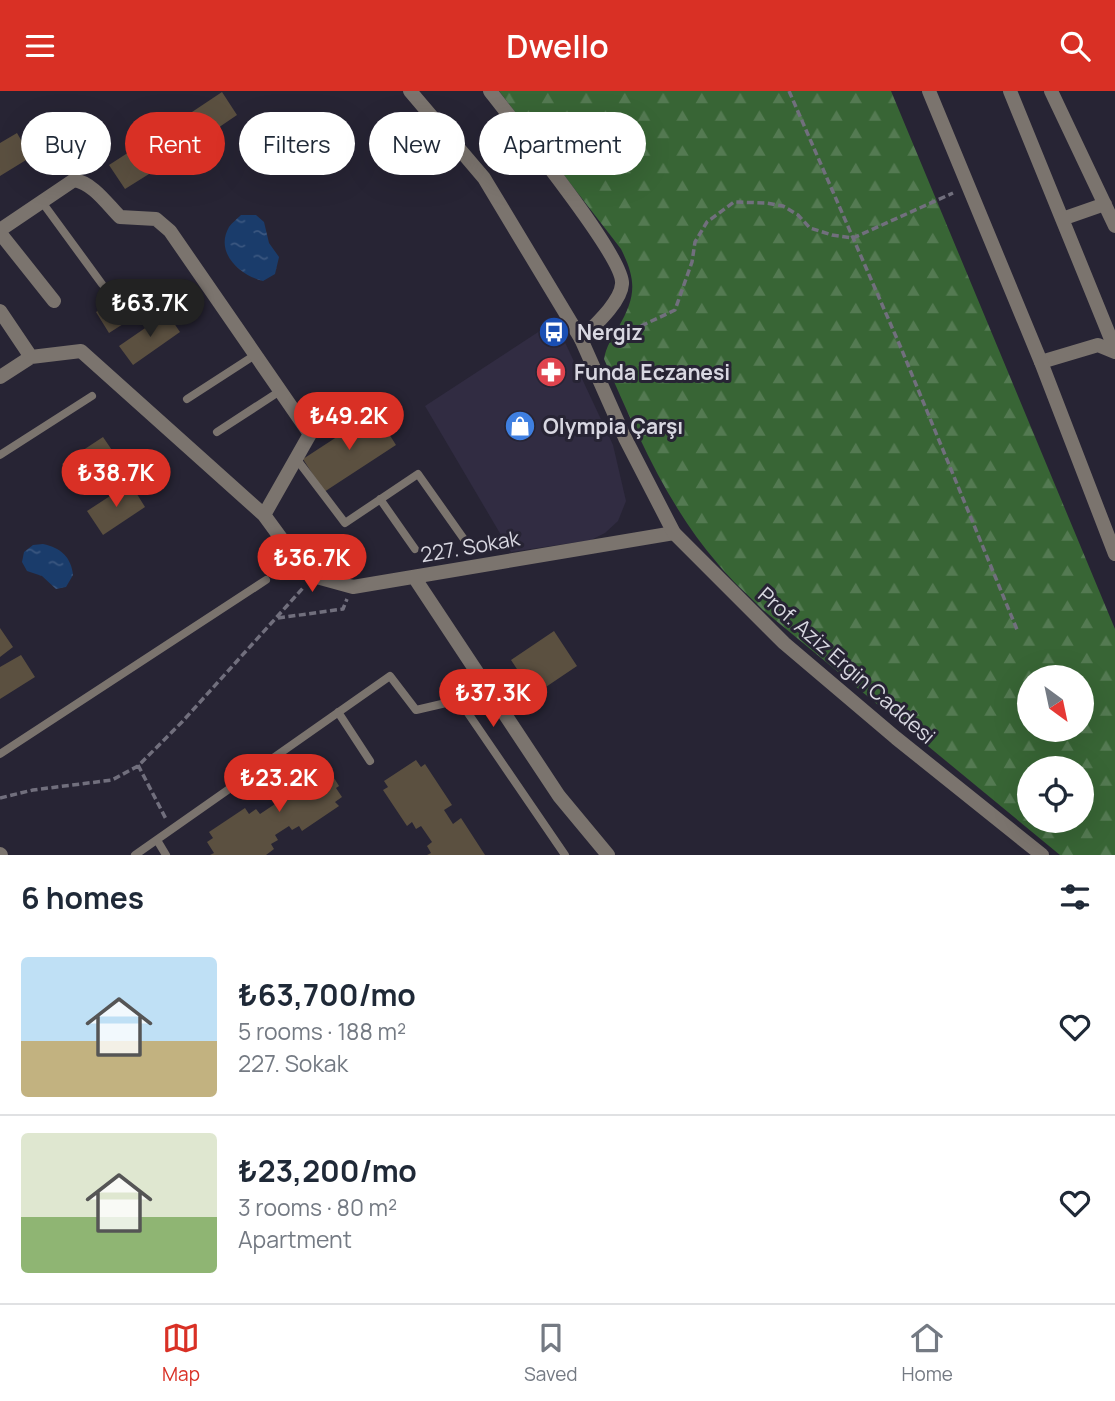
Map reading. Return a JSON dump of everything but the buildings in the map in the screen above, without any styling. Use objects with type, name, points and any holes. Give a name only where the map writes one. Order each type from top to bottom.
[{"type":"street","name":"Prof. Aziz Ergin Caddesi","points":[[410,91],[484,178],[581,339],[625,438],[674,533],[784,643],[896,739],[1042,855]]},
{"type":"street","points":[[489,91],[604,242],[621,272],[622,286],[608,311],[581,339]]},
{"type":"street","points":[[929,91],[1041,362],[1115,554]]},
{"type":"street","points":[[1010,91],[1115,351]]},
{"type":"street","points":[[1051,91],[1115,226]]},
{"type":"street","points":[[54,301],[0,231],[74,180],[92,188],[120,217],[156,219],[170,231],[310,434],[264,515]]},
{"type":"street","points":[[1062,219],[1105,204]]},
{"type":"street","points":[[0,311],[31,357]]},
{"type":"street","points":[[1041,362],[1098,345],[1115,351]]},
{"type":"street","points":[[0,377],[31,357],[81,351],[264,515],[294,557],[313,576]]},
{"type":"street","name":"227. Sokak","points":[[313,576],[353,587],[674,533]]},
{"type":"street","points":[[414,577],[559,796],[608,855]]},
{"type":"lane","points":[[43,201],[102,284]]},
{"type":"lane","points":[[187,399],[255,355]]},
{"type":"lane","points":[[218,432],[280,391]]},
{"type":"lane","points":[[0,455],[92,395]]},
{"type":"lane","points":[[295,457],[345,523],[418,474],[466,542]]},
{"type":"lane","points":[[380,499],[415,549]]},
{"type":"lane","points":[[0,754],[266,580]]},
{"type":"lane","points":[[135,855],[390,676],[416,710],[459,700],[565,855]]},
{"type":"lane","points":[[338,712],[370,761]]},
{"type":"lane","points":[[156,840],[166,855]]},
{"type":"path","points":[[789,91],[901,348],[1018,632]]},
{"type":"path","points":[[641,325],[675,310],[692,262],[695,242],[708,222],[734,202],[783,206],[798,215],[810,228],[853,238],[969,187]]},
{"type":"path","points":[[0,798],[33,790],[112,780],[138,765],[182,722],[313,576]]},
{"type":"path","points":[[276,619],[343,609],[353,587]]},
{"type":"path","points":[[138,765],[172,829]]},
{"type":"shaded area","name":"Olympia Çarşı","points":[[555,321],[613,445],[626,501],[618,521],[605,533],[591,540],[511,552],[425,406]]},
{"type":"green space","points":[[499,91],[891,91],[1115,629],[1115,855],[1060,855],[1033,833],[1094,833],[1094,756],[1017,756],[1017,820],[763,610],[718,564],[699,541],[668,492],[640,440],[604,359],[631,298],[630,270],[621,249],[564,175],[646,175],[646,112],[515,112]]},
{"type":"water","points":[[241,215],[256,215],[264,222],[269,243],[279,257],[275,274],[263,281],[239,269],[227,254],[225,237],[229,227]]},
{"type":"water","points":[[43,544],[60,551],[70,563],[73,575],[66,587],[56,589],[42,576],[27,571],[22,562],[24,552],[33,545]]},
{"type":"place","name":"Nergiz","points":[[554,332]]},
{"type":"place","name":"Funda Eczanesi","points":[[551,372]]},
{"type":"place","name":"Olympia Çarşı","points":[[520,426]]}]
